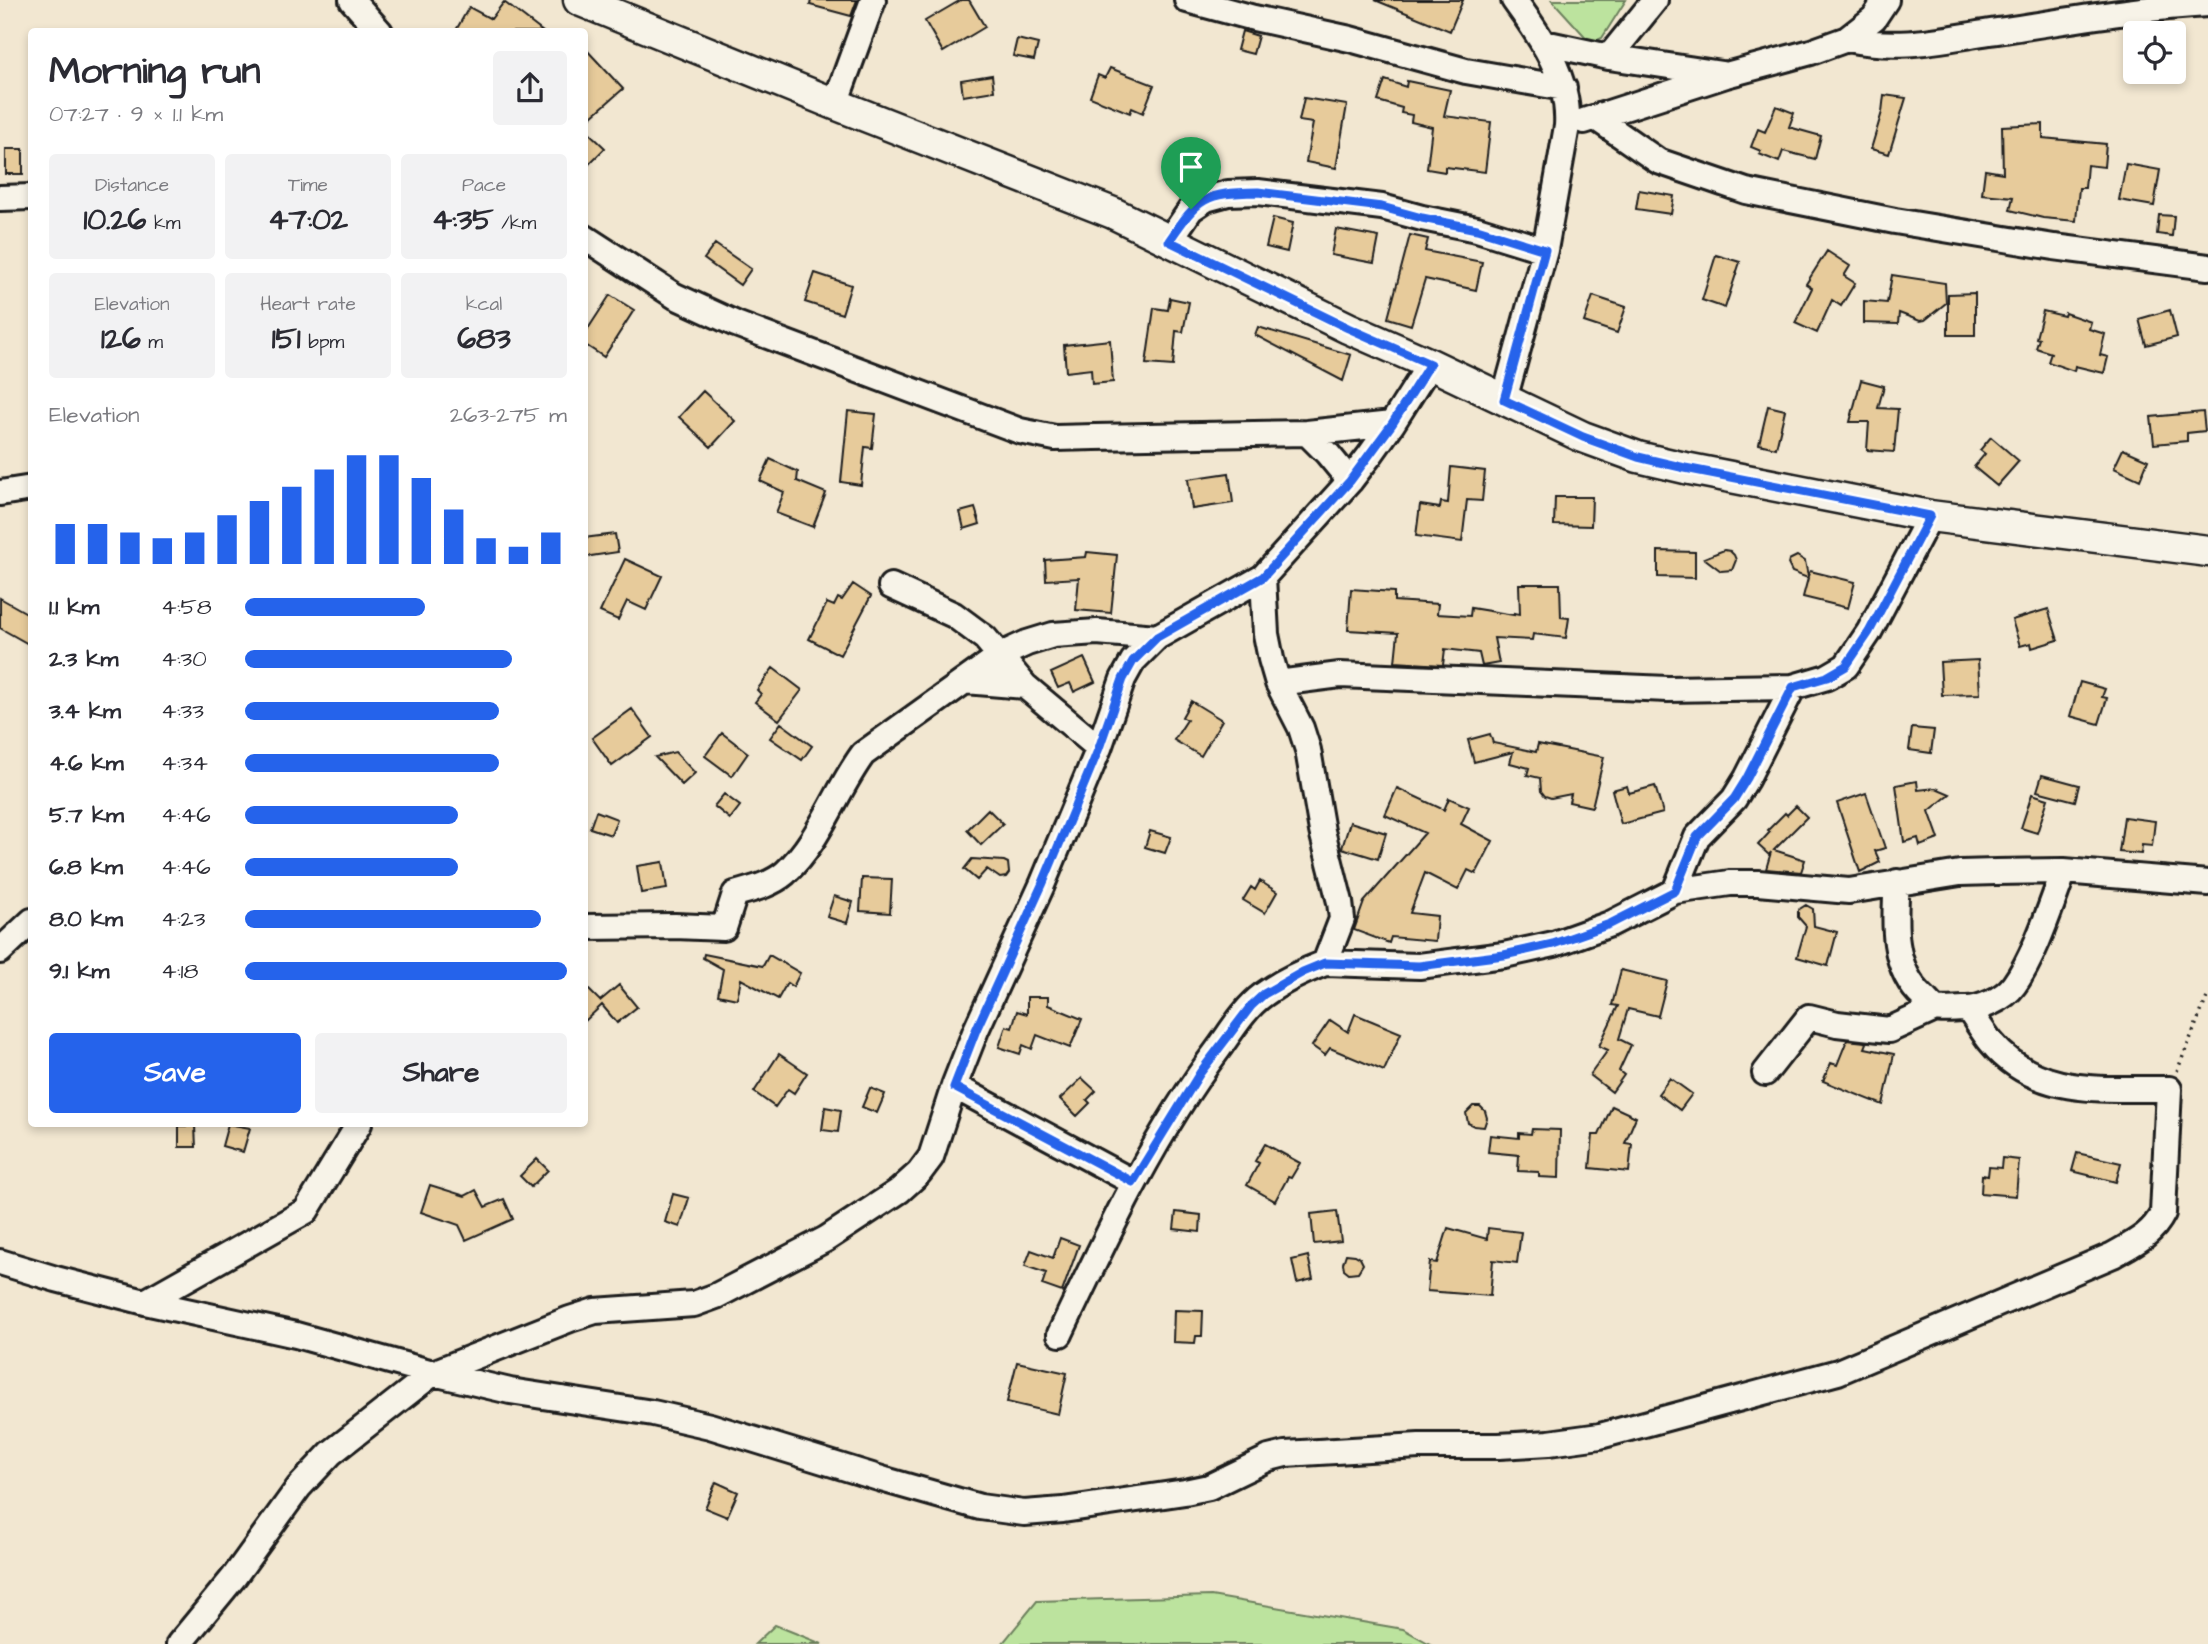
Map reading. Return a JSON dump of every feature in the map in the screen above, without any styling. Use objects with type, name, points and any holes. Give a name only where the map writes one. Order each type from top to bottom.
[{"type":"street","points":[[352,0],[376,28]]},
{"type":"street","points":[[579,0],[1113,213],[1348,328],[1583,437],[1638,457],[1930,516],[2208,551]]},
{"type":"street","points":[[835,104],[873,0]]},
{"type":"street","points":[[1187,0],[1350,39],[1466,71],[1564,88]]},
{"type":"street","points":[[1504,400],[1545,250],[1568,110],[1564,88],[1544,43],[1514,0]]},
{"type":"street","points":[[1609,57],[1655,0]]},
{"type":"street","points":[[1567,126],[1847,39],[1874,18],[1886,0]]},
{"type":"street","points":[[1847,39],[1874,45],[1924,44],[2167,6],[2208,4]]},
{"type":"street","points":[[1544,43],[1609,57],[1726,75]]},
{"type":"street","points":[[1596,118],[1658,161],[1746,191],[1895,221],[2041,245],[2208,267]]},
{"type":"street","points":[[1169,241],[1191,209],[1206,199],[1228,193],[1258,192],[1382,207],[1477,229],[1545,250]]},
{"type":"street","points":[[0,198],[28,197]]},
{"type":"street","points":[[588,240],[675,296],[736,324],[1020,431],[1055,438],[1307,433],[1392,424]]},
{"type":"street","points":[[178,1644],[234,1577],[299,1487],[331,1453],[433,1373],[596,1311],[694,1304],[705,1300],[739,1286],[826,1239],[899,1191],[919,1173],[931,1157],[976,1030],[1042,885],[1099,748],[1123,679],[1133,661],[1157,637],[1263,577],[1350,481],[1392,424],[1430,364]]},
{"type":"street","points":[[1307,433],[1328,453],[1350,481]]},
{"type":"street","points":[[0,492],[28,488]]},
{"type":"street","points":[[1278,683],[1340,675],[1668,689],[1793,687],[1827,677],[1846,666],[1869,632],[1930,516]]},
{"type":"street","points":[[1263,577],[1266,634],[1278,683],[1301,728],[1308,750],[1322,831],[1340,902],[1342,919],[1325,963]]},
{"type":"street","points":[[891,586],[954,615],[985,638],[1025,685],[1099,748]]},
{"type":"street","points":[[588,927],[724,928],[735,894],[761,887],[783,874],[802,854],[850,771],[863,754],[1001,655],[1053,635],[1097,632],[1157,637]]},
{"type":"street","points":[[966,681],[1025,685]]},
{"type":"street","points":[[1675,891],[1697,837],[1734,799],[1793,687]]},
{"type":"street","points":[[1765,1073],[1809,1017],[1837,1024],[1889,1030],[1935,1009],[1969,1010],[1999,999],[2014,985],[2041,930],[2064,871]]},
{"type":"street","points":[[1060,1334],[1133,1182],[1200,1073],[1251,1006],[1264,994],[1325,963],[1419,966],[1504,955],[1553,944],[1610,924],[1675,891],[1744,883],[1849,891],[1960,873],[2064,871],[2208,883]]},
{"type":"street","points":[[1897,882],[1894,925],[1898,949],[1908,979],[1935,1009]]},
{"type":"street","points":[[0,951],[28,926]]},
{"type":"street","points":[[0,1262],[56,1279],[296,1335],[510,1391],[626,1408],[710,1426],[980,1507],[1024,1513],[1063,1510],[1209,1487],[1269,1458],[1285,1454],[1419,1446],[1499,1447],[1600,1436],[1838,1372],[2088,1265],[2143,1238],[2157,1225],[2163,1213],[2169,1089],[2076,1088],[2041,1080],[2012,1063],[1990,1042],[1969,1010]]},
{"type":"street","points":[[954,1087],[1133,1182]]},
{"type":"street","points":[[145,1301],[306,1211],[357,1127]]},
{"type":"path","points":[[2169,1089],[2208,995]]},
{"type":"green space","points":[[1552,0],[1626,0],[1602,38],[1591,43]]},
{"type":"green space","points":[[1211,1596],[1403,1629],[1430,1644],[1002,1644],[1037,1601]]},
{"type":"green space","points":[[775,1625],[822,1644],[755,1644]]},
{"type":"building","points":[[811,0],[857,0],[851,16],[810,5]]},
{"type":"building","points":[[961,0],[969,0],[985,27],[943,52],[925,21]]},
{"type":"building","points":[[1375,0],[1463,0],[1450,31]]},
{"type":"building","points":[[504,2],[538,28],[457,28],[469,7],[491,19]]},
{"type":"building","points":[[1242,31],[1258,36],[1253,54],[1237,50]]},
{"type":"building","points":[[1017,39],[1038,44],[1034,60],[1013,56]]},
{"type":"building","points":[[588,51],[623,89],[588,120]]},
{"type":"building","points":[[1110,68],[1154,85],[1143,113],[1132,108],[1130,113],[1090,97],[1098,75],[1105,78]]},
{"type":"building","points":[[992,75],[994,91],[963,96],[961,80]]},
{"type":"building","points":[[1385,80],[1406,87],[1407,81],[1450,90],[1444,116],[1491,122],[1485,172],[1445,167],[1445,172],[1427,169],[1432,127],[1411,122],[1412,115],[1401,113],[1402,108],[1378,101]]},
{"type":"building","points":[[1884,95],[1906,98],[1889,154],[1871,149]]},
{"type":"building","points":[[1304,98],[1347,105],[1336,168],[1306,162],[1313,123],[1299,121]]},
{"type":"building","points":[[1776,106],[1794,113],[1789,127],[1821,136],[1815,159],[1783,151],[1779,162],[1759,154],[1761,151],[1751,147],[1758,129],[1765,132]]},
{"type":"building","points":[[2043,124],[2043,138],[2106,144],[2104,167],[2087,165],[2085,188],[2079,188],[2076,221],[2043,218],[2010,210],[2013,197],[1982,194],[1985,170],[2003,173],[2002,126]]},
{"type":"building","points":[[588,132],[605,148],[588,165]]},
{"type":"building","points":[[6,149],[23,149],[23,174],[6,174]]},
{"type":"building","points":[[2126,164],[2160,170],[2154,206],[2119,200]]},
{"type":"building","points":[[1639,190],[1674,196],[1671,214],[1636,209]]},
{"type":"building","points":[[2159,215],[2174,216],[2172,236],[2157,234]]},
{"type":"building","points":[[1273,218],[1293,223],[1287,252],[1266,247]]},
{"type":"building","points":[[1336,229],[1379,237],[1374,263],[1331,255]]},
{"type":"building","points":[[1410,235],[1428,239],[1425,251],[1482,262],[1476,290],[1425,279],[1411,325],[1388,318]]},
{"type":"building","points":[[715,244],[751,269],[740,285],[704,259]]},
{"type":"building","points":[[1827,251],[1850,266],[1844,276],[1855,283],[1841,306],[1832,300],[1817,333],[1795,323],[1812,288],[1806,284]]},
{"type":"building","points":[[1716,255],[1740,262],[1725,308],[1702,300]]},
{"type":"building","points":[[815,273],[851,285],[842,314],[805,302]]},
{"type":"building","points":[[1892,275],[1945,283],[1946,303],[1925,320],[1920,321],[1899,313],[1898,324],[1864,323],[1864,301],[1887,303]]},
{"type":"building","points":[[1975,293],[1975,335],[1948,335],[1948,294]]},
{"type":"building","points":[[610,295],[634,310],[604,357],[588,347],[588,329]]},
{"type":"building","points":[[1593,296],[1626,307],[1617,333],[1584,322]]},
{"type":"building","points":[[1170,298],[1189,302],[1183,332],[1176,331],[1173,366],[1146,364],[1154,308],[1168,310]]},
{"type":"building","points":[[2170,310],[2177,337],[2146,345],[2139,319]]},
{"type":"building","points":[[2043,311],[2064,316],[2065,313],[2091,322],[2089,329],[2105,334],[2100,355],[2108,357],[2104,373],[2075,366],[2074,371],[2048,362],[2051,353],[2036,348]]},
{"type":"building","points":[[1258,327],[1351,355],[1343,381],[1255,335]]},
{"type":"building","points":[[1110,340],[1113,382],[1092,384],[1091,369],[1066,372],[1064,345]]},
{"type":"building","points":[[1861,380],[1884,386],[1878,408],[1898,409],[1894,452],[1867,450],[1869,422],[1850,422]]},
{"type":"building","points":[[703,391],[735,421],[711,447],[679,417]]},
{"type":"building","points":[[1768,406],[1785,410],[1776,448],[1759,444]]},
{"type":"building","points":[[848,411],[876,414],[872,448],[865,447],[861,485],[841,482]]},
{"type":"building","points":[[2203,412],[2205,431],[2187,433],[2187,441],[2154,444],[2151,417]]},
{"type":"building","points":[[1991,437],[2019,461],[1997,486],[1974,467],[1985,454],[1980,450]]},
{"type":"building","points":[[2123,449],[2148,460],[2140,480],[2114,468]]},
{"type":"building","points":[[770,459],[798,472],[797,481],[826,493],[813,527],[776,513],[784,492],[760,481]]},
{"type":"building","points":[[1451,467],[1485,471],[1482,501],[1467,500],[1462,542],[1416,536],[1420,505],[1440,508],[1441,502],[1448,503]]},
{"type":"building","points":[[1229,473],[1233,503],[1192,509],[1188,479]]},
{"type":"building","points":[[1555,497],[1592,497],[1591,526],[1554,525]]},
{"type":"building","points":[[975,508],[980,524],[964,529],[960,512]]},
{"type":"building","points":[[615,534],[618,552],[588,556],[588,537]]},
{"type":"building","points":[[1724,550],[1730,551],[1736,560],[1732,570],[1721,571],[1704,558]]},
{"type":"building","points":[[1658,551],[1695,552],[1695,578],[1658,577]]},
{"type":"building","points":[[1087,552],[1117,555],[1111,613],[1076,610],[1079,578],[1046,580],[1045,560],[1086,557]]},
{"type":"building","points":[[1797,556],[1805,561],[1808,576],[1810,571],[1855,582],[1848,608],[1803,597],[1808,578],[1792,572],[1788,564],[1789,560]]},
{"type":"building","points":[[625,559],[662,576],[646,610],[627,601],[618,620],[600,612]]},
{"type":"building","points":[[853,584],[871,596],[840,655],[809,639],[827,603],[834,606],[838,598],[842,600]]},
{"type":"building","points":[[1519,584],[1560,584],[1561,617],[1569,618],[1566,638],[1533,634],[1532,640],[1494,638],[1499,663],[1482,666],[1479,653],[1445,649],[1443,665],[1395,662],[1398,633],[1348,630],[1351,589],[1394,592],[1394,601],[1438,604],[1437,614],[1470,616],[1471,608],[1514,615],[1520,614]]},
{"type":"building","points":[[0,598],[28,614],[28,644],[0,628]]},
{"type":"building","points":[[2048,609],[2058,640],[2032,648],[2031,643],[2020,646],[2012,620]]},
{"type":"building","points":[[1084,658],[1095,682],[1074,692],[1070,683],[1058,688],[1051,673]]},
{"type":"building","points":[[1978,660],[1980,694],[1942,695],[1940,662]]},
{"type":"building","points":[[773,668],[802,690],[779,720],[755,702],[761,694],[757,690]]},
{"type":"building","points":[[2080,682],[2105,689],[2102,697],[2107,698],[2099,724],[2070,716]]},
{"type":"building","points":[[1191,701],[1222,720],[1201,756],[1174,740],[1187,720],[1182,717]]},
{"type":"building","points":[[632,709],[652,737],[612,766],[592,738]]},
{"type":"building","points":[[781,723],[812,746],[802,760],[770,738]]},
{"type":"building","points":[[1912,728],[1934,730],[1931,753],[1909,750]]},
{"type":"building","points":[[722,733],[748,753],[732,776],[705,756]]},
{"type":"building","points":[[1490,734],[1493,743],[1536,752],[1538,744],[1604,757],[1592,807],[1569,802],[1571,794],[1551,798],[1545,796],[1541,791],[1540,778],[1527,775],[1529,768],[1510,763],[1513,752],[1474,762],[1468,740]]},
{"type":"building","points":[[675,752],[695,773],[682,785],[655,757]]},
{"type":"building","points":[[2042,775],[2079,785],[2075,801],[2037,791]]},
{"type":"building","points":[[1917,781],[1918,790],[1936,788],[1950,794],[1929,811],[1939,839],[1920,846],[1918,838],[1904,842],[1896,785]]},
{"type":"building","points":[[1627,786],[1629,793],[1655,786],[1663,813],[1621,824],[1612,790]]},
{"type":"building","points":[[1397,788],[1444,810],[1449,798],[1469,807],[1461,824],[1493,841],[1476,874],[1468,870],[1458,890],[1425,873],[1410,913],[1437,916],[1435,941],[1391,937],[1389,943],[1354,930],[1364,902],[1425,833],[1385,815]]},
{"type":"building","points":[[1866,793],[1885,848],[1875,851],[1880,862],[1860,872],[1837,803]]},
{"type":"building","points":[[724,794],[740,806],[730,819],[714,806]]},
{"type":"building","points":[[2032,794],[2048,799],[2037,833],[2021,828]]},
{"type":"building","points":[[1796,806],[1807,817],[1774,850],[1805,860],[1801,872],[1766,869],[1771,852],[1769,855],[1758,845],[1770,832],[1768,830]]},
{"type":"building","points":[[988,809],[1003,824],[981,845],[967,830]]},
{"type":"building","points":[[596,811],[617,819],[611,835],[590,828]]},
{"type":"building","points":[[2124,817],[2155,821],[2152,846],[2142,845],[2141,854],[2119,852]]},
{"type":"building","points":[[1350,822],[1386,833],[1378,859],[1342,848]]},
{"type":"building","points":[[1150,831],[1171,837],[1165,853],[1145,847]]},
{"type":"building","points":[[972,859],[1004,861],[1008,863],[1009,873],[1000,878],[987,869],[977,880],[964,869]]},
{"type":"building","points":[[663,862],[667,889],[641,893],[637,866]]},
{"type":"building","points":[[862,878],[892,879],[890,913],[860,911]]},
{"type":"building","points":[[1260,881],[1277,892],[1265,913],[1243,900],[1251,887],[1255,890]]},
{"type":"building","points":[[834,896],[853,902],[847,923],[827,917]]},
{"type":"building","points":[[1806,905],[1813,909],[1814,926],[1837,932],[1828,966],[1797,957],[1806,926],[1798,917],[1798,910]]},
{"type":"building","points":[[704,954],[763,966],[769,955],[800,973],[793,987],[787,983],[778,999],[741,979],[737,999],[718,995],[723,969],[703,958]]},
{"type":"building","points":[[1621,970],[1667,981],[1658,1016],[1628,1009],[1619,1039],[1631,1045],[1619,1071],[1624,1075],[1612,1092],[1590,1075],[1608,1050],[1599,1046],[1618,1006],[1612,1005]]},
{"type":"building","points":[[619,985],[637,1007],[617,1023],[602,1005],[588,1018],[588,989],[600,1001]]},
{"type":"building","points":[[1027,997],[1048,997],[1048,1005],[1082,1019],[1070,1048],[1037,1035],[1032,1049],[1023,1045],[1020,1054],[999,1047],[1006,1026],[1012,1028],[1017,1011],[1027,1014]]},
{"type":"building","points":[[1355,1014],[1401,1033],[1384,1071],[1330,1048],[1325,1055],[1312,1046],[1330,1020],[1348,1032]]},
{"type":"building","points":[[1847,1040],[1865,1042],[1865,1048],[1894,1054],[1883,1105],[1823,1081],[1831,1063],[1837,1065]]},
{"type":"building","points":[[779,1054],[807,1073],[794,1093],[788,1089],[775,1107],[754,1092]]},
{"type":"building","points":[[1082,1078],[1096,1091],[1087,1100],[1090,1103],[1077,1116],[1060,1099]]},
{"type":"building","points":[[1670,1078],[1692,1094],[1680,1110],[1658,1094]]},
{"type":"building","points":[[870,1088],[885,1094],[877,1113],[862,1107]]},
{"type":"building","points":[[1473,1106],[1480,1106],[1485,1111],[1487,1118],[1484,1127],[1468,1123],[1466,1113]]},
{"type":"building","points":[[1612,1106],[1636,1117],[1625,1143],[1632,1144],[1629,1172],[1590,1168],[1593,1135],[1599,1135]]},
{"type":"building","points":[[825,1107],[841,1110],[838,1132],[822,1130]]},
{"type":"building","points":[[179,1127],[195,1127],[196,1147],[179,1147]]},
{"type":"building","points":[[227,1127],[250,1128],[243,1152],[222,1146]]},
{"type":"building","points":[[1532,1129],[1560,1130],[1559,1178],[1539,1177],[1539,1172],[1518,1171],[1519,1155],[1488,1152],[1490,1135],[1519,1138],[1519,1133],[1531,1134]]},
{"type":"building","points":[[1265,1144],[1300,1163],[1291,1178],[1288,1177],[1275,1201],[1247,1185],[1259,1163],[1255,1161]]},
{"type":"building","points":[[2077,1153],[2121,1163],[2116,1182],[2072,1171]]},
{"type":"building","points":[[2002,1158],[2019,1160],[2016,1196],[1981,1193],[1982,1175],[1988,1176],[1989,1167],[2001,1168]]},
{"type":"building","points":[[537,1159],[548,1170],[531,1187],[520,1176]]},
{"type":"building","points":[[430,1185],[465,1196],[476,1190],[485,1207],[504,1199],[513,1219],[466,1240],[459,1225],[421,1212]]},
{"type":"building","points":[[673,1194],[689,1198],[680,1227],[665,1222]]},
{"type":"building","points":[[1337,1211],[1341,1241],[1314,1244],[1311,1214]]},
{"type":"building","points":[[1176,1212],[1201,1215],[1200,1232],[1174,1229]]},
{"type":"building","points":[[1448,1228],[1487,1239],[1488,1228],[1521,1232],[1517,1263],[1493,1260],[1490,1296],[1427,1291],[1430,1262],[1437,1263]]},
{"type":"building","points":[[1060,1238],[1079,1245],[1062,1292],[1042,1285],[1046,1273],[1025,1266],[1031,1250],[1053,1258]]},
{"type":"building","points":[[1346,1254],[1360,1258],[1363,1264],[1358,1272],[1349,1273],[1344,1269]]},
{"type":"building","points":[[1308,1256],[1313,1279],[1297,1283],[1292,1260]]},
{"type":"building","points":[[1174,1310],[1203,1311],[1202,1336],[1196,1336],[1195,1343],[1173,1342]]},
{"type":"building","points":[[1017,1362],[1067,1373],[1058,1414],[1007,1402]]},
{"type":"building","points":[[716,1482],[738,1492],[727,1517],[705,1508]]},
{"type":"route","points":[[1258,192],[1382,207],[1477,229],[1545,250],[1504,400],[1583,437],[1638,457],[1930,516],[1869,632],[1846,666],[1827,677],[1793,687],[1734,799],[1697,837],[1675,891],[1610,924],[1553,944],[1504,955],[1419,966],[1325,963],[1303,972],[1264,994],[1251,1006],[1200,1073],[1133,1182],[954,1087],[976,1030],[1071,816],[1123,679],[1133,661],[1157,637],[1263,577],[1350,481],[1392,424],[1430,364],[1348,328],[1169,241],[1191,209],[1206,199],[1228,193],[1258,192]]}]
